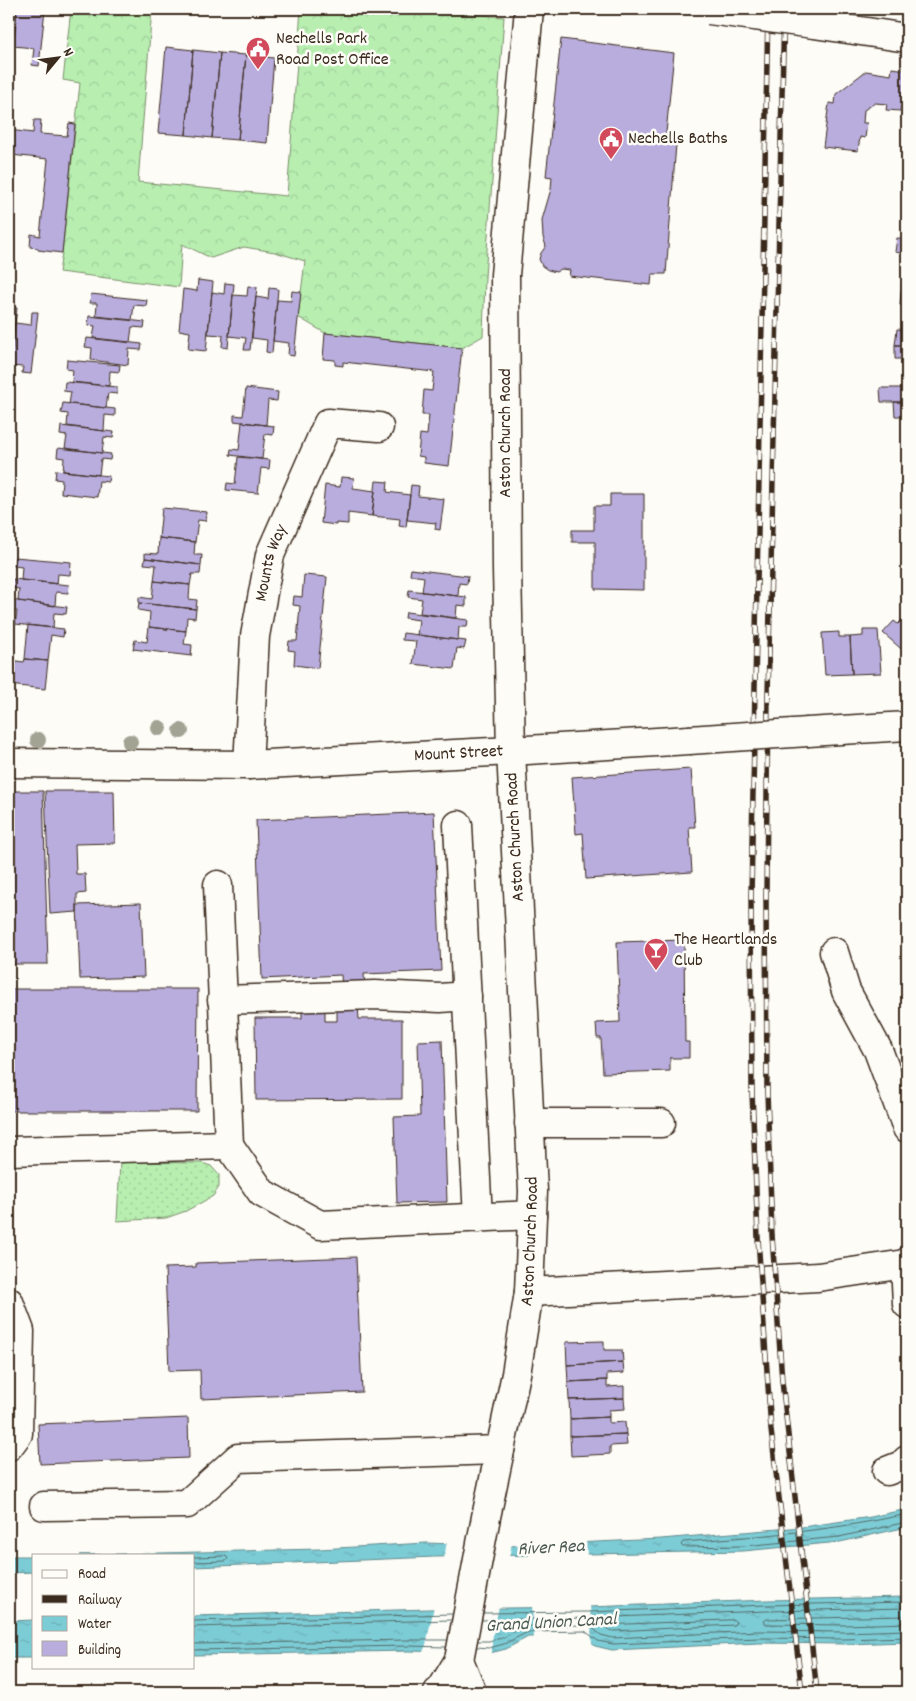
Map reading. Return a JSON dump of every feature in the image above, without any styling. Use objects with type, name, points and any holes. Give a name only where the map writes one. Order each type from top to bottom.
[{"type":"street","name":"Aston Church Road","points":[[438,1692],[459,1660],[516,1374],[529,1292],[533,1191],[511,751],[505,275],[529,9]]},
{"type":"street","points":[[704,9],[827,20],[907,38]]},
{"type":"street","name":"Mounts Way","points":[[248,765],[256,636],[270,555],[328,423],[379,427]]},
{"type":"street","name":"Mount Street","points":[[9,763],[248,765],[511,751],[907,726]]},
{"type":"street","points":[[458,825],[478,1218]]},
{"type":"street","points":[[218,885],[229,1146],[262,1193],[320,1225],[532,1215]]},
{"type":"street","points":[[834,952],[846,991],[878,1050],[907,1128]]},
{"type":"street","points":[[222,1000],[375,995],[440,998],[467,996]]},
{"type":"street","points":[[529,1123],[661,1123]]},
{"type":"street","points":[[9,1151],[229,1146]]},
{"type":"street","points":[[529,1292],[818,1277],[906,1263],[907,1304]]},
{"type":"street","points":[[9,1302],[20,1331],[18,1434],[9,1446]]},
{"type":"street","points":[[44,1506],[188,1504],[238,1458],[500,1450]]},
{"type":"street","points":[[459,1660],[472,1692]]},
{"type":"green space","points":[[71,9],[152,9],[138,182],[287,196],[301,9],[411,9],[504,17],[485,277],[483,336],[462,348],[325,333],[298,317],[305,261],[275,252],[244,247],[211,258],[182,244],[179,287],[59,272],[80,83],[63,80]]},
{"type":"green space","points":[[120,1162],[202,1163],[211,1166],[219,1175],[219,1187],[213,1196],[186,1211],[166,1218],[117,1221]]},
{"type":"water","name":"River Rea","points":[[907,1509],[907,1527],[840,1542],[743,1551],[434,1557],[195,1567],[195,1554],[120,1554],[319,1549],[426,1543],[509,1546],[661,1539],[802,1527],[871,1517]]},
{"type":"water","points":[[9,1556],[32,1556],[32,1572],[9,1573]]},
{"type":"water","name":"Grand Union Canal","points":[[907,1597],[907,1642],[844,1644],[759,1643],[612,1650],[595,1646],[584,1636],[528,1637],[506,1649],[490,1653],[409,1651],[195,1655],[195,1616],[429,1609],[589,1607]]},
{"type":"water","points":[[32,1620],[32,1658],[9,1658],[9,1621]]},
{"type":"pier","points":[[586,1540],[587,1557],[529,1558],[529,1543]]},
{"type":"pier","points":[[447,1541],[512,1543],[509,1558],[444,1559]]},
{"type":"pier","points":[[590,1604],[592,1646],[584,1638],[534,1639],[532,1605]]},
{"type":"pier","points":[[434,1606],[499,1606],[492,1640],[492,1655],[422,1654],[426,1645]]},
{"type":"building","points":[[9,9],[17,9],[12,58],[9,58]]},
{"type":"building","points":[[17,9],[45,9],[39,66],[32,65],[34,48],[13,46]]},
{"type":"building","name":"Nechells Baths","points":[[561,39],[674,53],[665,143],[676,144],[666,274],[652,274],[651,285],[569,276],[570,270],[561,269],[556,272],[548,270],[542,266],[539,259],[546,246],[543,237],[542,220],[551,189],[552,177],[546,176]]},
{"type":"building","points":[[166,47],[193,50],[186,135],[158,133]]},
{"type":"building","points":[[193,50],[220,53],[212,138],[186,135]]},
{"type":"building","points":[[220,53],[246,55],[238,140],[212,138]]},
{"type":"building","points":[[246,55],[274,58],[267,143],[238,140]]},
{"type":"building","points":[[892,68],[907,70],[907,107],[901,106],[900,111],[886,110],[887,104],[875,103],[864,110],[863,123],[867,123],[865,138],[860,137],[858,151],[823,147],[829,103],[835,104],[836,94],[866,71],[891,75]]},
{"type":"building","points":[[34,120],[41,120],[40,134],[67,136],[69,123],[75,124],[62,253],[30,247],[31,234],[40,236],[48,159],[11,155],[11,161],[9,161],[9,130],[33,133]]},
{"type":"building","points":[[897,238],[907,239],[907,254],[895,252]]},
{"type":"building","points":[[903,278],[907,278],[907,292],[901,292]]},
{"type":"building","points":[[198,280],[213,282],[206,351],[188,349],[190,332],[179,330],[183,289],[197,291]]},
{"type":"building","points":[[225,283],[234,284],[228,348],[222,347],[223,335],[208,334],[212,292],[224,294]]},
{"type":"building","points":[[248,286],[257,287],[250,350],[244,350],[246,338],[229,336],[233,295],[247,296]]},
{"type":"building","points":[[269,288],[278,289],[272,353],[266,352],[267,340],[252,338],[256,297],[268,299]]},
{"type":"building","points":[[292,291],[301,292],[294,356],[288,355],[289,343],[273,341],[277,300],[291,301]]},
{"type":"building","points":[[901,292],[907,292],[907,306],[900,305]]},
{"type":"building","points":[[91,294],[147,300],[146,306],[134,305],[132,320],[96,316],[97,303],[90,303]]},
{"type":"building","points":[[10,307],[17,308],[9,371],[9,315]]},
{"type":"building","points":[[32,312],[38,312],[31,374],[22,373],[23,367],[10,366],[15,323],[31,325]]},
{"type":"building","points":[[89,316],[145,322],[144,328],[132,327],[130,342],[93,338],[95,326],[88,325]]},
{"type":"building","points":[[897,329],[907,330],[907,345],[895,345]]},
{"type":"building","points":[[325,333],[462,348],[449,466],[424,463],[424,457],[418,456],[420,434],[427,435],[429,415],[422,415],[424,390],[432,391],[434,372],[343,362],[343,366],[335,365],[335,360],[323,359]]},
{"type":"building","points":[[87,338],[142,344],[141,350],[129,349],[128,365],[91,360],[92,348],[85,347]]},
{"type":"building","points":[[895,345],[907,345],[907,359],[895,359]]},
{"type":"building","points":[[67,360],[120,365],[119,372],[110,371],[109,386],[72,382],[73,370],[66,369]]},
{"type":"building","points":[[65,382],[117,387],[117,394],[108,393],[106,408],[69,404],[71,392],[64,391]]},
{"type":"building","points":[[246,388],[278,392],[277,401],[268,400],[266,425],[234,421],[234,415],[243,416]]},
{"type":"building","points":[[880,388],[907,388],[907,402],[881,402]]},
{"type":"building","points":[[894,402],[907,402],[907,416],[895,416]]},
{"type":"building","points":[[63,403],[115,409],[115,416],[105,415],[104,431],[67,426],[68,414],[61,413]]},
{"type":"building","points":[[242,422],[274,426],[273,435],[265,434],[262,459],[230,455],[231,449],[239,450]]},
{"type":"building","points":[[61,426],[114,432],[113,438],[104,437],[102,453],[65,448],[67,436],[60,435]]},
{"type":"building","points":[[58,448],[111,454],[110,460],[101,459],[99,475],[63,471],[64,458],[57,457]]},
{"type":"building","points":[[238,457],[270,460],[269,469],[261,468],[258,493],[226,490],[227,483],[235,484]]},
{"type":"building","points":[[901,461],[907,461],[907,476],[903,476]]},
{"type":"building","points":[[56,470],[109,476],[108,482],[99,481],[97,497],[61,493],[62,480],[55,479]]},
{"type":"building","points":[[341,477],[354,478],[353,488],[375,491],[372,516],[348,513],[348,524],[321,523],[325,485],[340,487]]},
{"type":"building","points":[[376,481],[388,482],[387,492],[410,495],[406,527],[399,526],[400,519],[372,516]]},
{"type":"building","points":[[411,485],[419,486],[418,496],[444,499],[440,530],[435,529],[436,523],[407,520]]},
{"type":"building","points":[[610,494],[644,494],[644,590],[595,589],[595,542],[572,542],[572,530],[594,530],[594,506],[610,506]]},
{"type":"building","points":[[162,508],[207,512],[206,521],[198,520],[195,542],[159,538]]},
{"type":"building","points":[[159,538],[195,542],[194,555],[202,555],[201,565],[145,558],[145,553],[158,554]]},
{"type":"building","points":[[15,557],[71,562],[70,575],[58,574],[57,584],[21,580],[22,567],[14,566]]},
{"type":"building","points":[[145,558],[201,565],[200,574],[192,574],[190,585],[154,581],[156,565],[144,564]]},
{"type":"building","points":[[411,569],[468,576],[467,584],[459,583],[458,596],[422,592],[424,577],[410,575]]},
{"type":"building","points":[[304,575],[327,577],[318,668],[294,665],[295,651],[288,650],[289,641],[297,641],[300,606],[293,605],[294,596],[302,597]]},
{"type":"building","points":[[13,579],[69,585],[68,593],[56,592],[55,606],[18,601],[19,589],[11,588]]},
{"type":"building","points":[[154,581],[190,585],[189,599],[197,600],[196,609],[139,603],[139,597],[152,599]]},
{"type":"building","points":[[409,590],[466,597],[466,606],[457,605],[456,618],[420,613],[422,599],[408,597]]},
{"type":"building","points":[[10,600],[67,607],[66,614],[54,613],[53,628],[15,624],[17,611],[9,610]]},
{"type":"building","points":[[139,603],[196,609],[195,618],[187,617],[186,631],[149,627],[150,612],[138,610]]},
{"type":"building","points":[[406,612],[468,620],[467,627],[459,627],[458,640],[417,635],[419,620],[405,618]]},
{"type":"building","points":[[906,616],[907,654],[883,633],[894,621],[898,624]]},
{"type":"building","points":[[28,625],[64,629],[63,637],[51,635],[48,661],[25,659]]},
{"type":"building","points":[[149,627],[186,631],[184,644],[192,645],[191,656],[133,649],[135,640],[147,642]]},
{"type":"building","points":[[863,630],[878,630],[881,673],[852,674],[850,637],[863,636]]},
{"type":"building","points":[[839,632],[839,637],[850,637],[852,674],[825,675],[822,633]]},
{"type":"building","points":[[403,633],[466,641],[464,649],[457,648],[454,669],[413,664],[416,641],[402,640]]},
{"type":"building","points":[[25,659],[48,661],[45,689],[9,685],[9,660],[24,662]]},
{"type":"building","points":[[691,769],[695,827],[689,827],[692,872],[586,879],[583,833],[576,834],[572,777]]},
{"type":"building","points":[[9,791],[43,791],[48,964],[9,964]]},
{"type":"building","points":[[45,791],[114,791],[115,843],[75,844],[76,874],[85,874],[86,893],[77,894],[77,912],[50,914]]},
{"type":"building","points":[[434,812],[441,971],[364,974],[365,989],[342,990],[341,975],[262,979],[256,820]]},
{"type":"building","points":[[141,903],[144,977],[80,979],[77,905]]},
{"type":"building","points":[[684,940],[685,1042],[689,1042],[689,1058],[670,1058],[670,1071],[603,1073],[601,1038],[597,1038],[596,1023],[620,1022],[617,942]]},
{"type":"building","points":[[9,989],[198,989],[197,1111],[9,1111]]},
{"type":"building","points":[[302,1004],[325,1004],[325,1021],[337,1021],[337,1005],[358,1005],[359,1019],[402,1019],[402,1099],[256,1100],[255,1018],[302,1018]]},
{"type":"building","points":[[442,1040],[447,1202],[397,1203],[394,1117],[420,1116],[418,1041]]},
{"type":"building","points":[[356,1257],[362,1392],[201,1399],[200,1370],[169,1371],[165,1268],[196,1267],[196,1263]]},
{"type":"building","points":[[604,1341],[604,1350],[622,1350],[623,1362],[567,1365],[566,1342]]},
{"type":"building","points":[[623,1362],[624,1373],[607,1374],[607,1380],[568,1382],[567,1365]]},
{"type":"building","points":[[607,1380],[607,1387],[624,1386],[624,1398],[569,1400],[568,1382]]},
{"type":"building","points":[[624,1398],[625,1409],[609,1410],[609,1417],[570,1419],[569,1400]]},
{"type":"building","points":[[609,1417],[609,1423],[625,1422],[626,1434],[570,1436],[570,1419]]},
{"type":"building","points":[[188,1418],[189,1458],[40,1464],[38,1424]]},
{"type":"building","points":[[626,1434],[627,1445],[610,1446],[610,1454],[571,1456],[570,1436]]},
{"type":"railway","points":[[768,9],[751,896],[752,1092],[758,1238],[771,1430],[802,1692]]},
{"type":"railway","points":[[784,9],[768,695],[767,1092],[772,1235],[782,1381],[817,1692]]},
{"type":"place","name":"Nechells Park Road Post Office","points":[[258,70]]},
{"type":"place","name":"Nechells Baths","points":[[611,160]]},
{"type":"place","name":"The Heartlands Club","points":[[656,971]]}]
